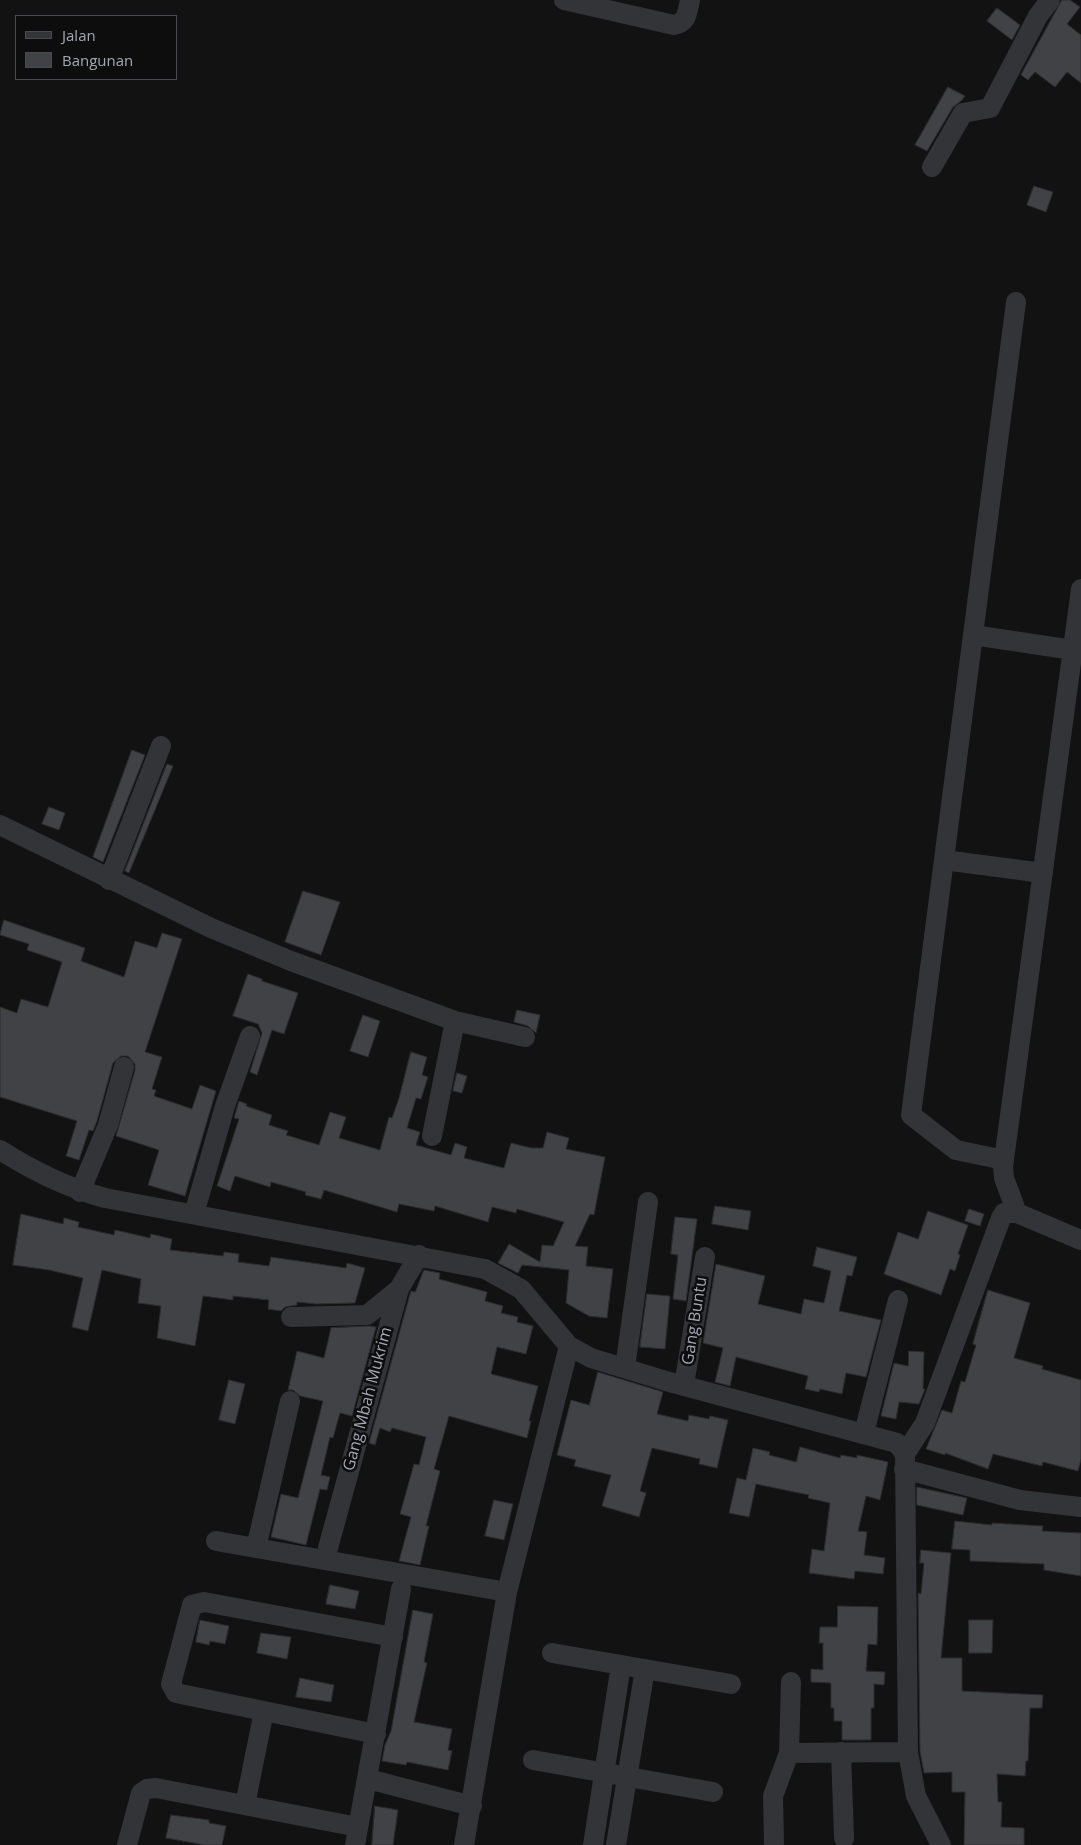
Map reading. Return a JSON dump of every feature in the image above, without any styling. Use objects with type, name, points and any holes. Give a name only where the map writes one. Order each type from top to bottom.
[{"type":"street","points":[[564,0],[674,25],[682,23],[686,19],[690,0]]},
{"type":"street","points":[[932,167],[964,113],[990,108],[1038,16],[1050,0]]},
{"type":"street","points":[[1004,1160],[956,1150],[911,1115],[1016,302]]},
{"type":"street","points":[[1017,1213],[1004,1178],[1004,1160],[1081,589]]},
{"type":"street","points":[[973,635],[1073,650]]},
{"type":"street","points":[[109,880],[161,746]]},
{"type":"street","points":[[0,825],[109,880],[211,928],[282,958],[455,1021],[525,1037]]},
{"type":"street","points":[[944,860],[1043,873]]},
{"type":"street","points":[[432,1136],[455,1021]]},
{"type":"street","points":[[194,1214],[225,1106],[250,1036]]},
{"type":"street","points":[[80,1192],[108,1125],[124,1067]]},
{"type":"street","points":[[0,1150],[44,1176],[80,1192],[485,1268],[502,1276],[521,1289],[579,1352],[684,1386],[891,1440],[901,1448],[905,1462],[908,1752],[916,1796],[942,1845]]},
{"type":"street","points":[[625,1368],[648,1202]]},
{"type":"street","points":[[905,1462],[925,1423],[1004,1213],[1017,1213],[1081,1240]]},
{"type":"street","name":"Gang Mbah Mukrim","points":[[328,1548],[399,1289],[419,1255]]},
{"type":"street","name":"Gang Buntu","points":[[684,1386],[705,1257]]},
{"type":"street","points":[[291,1317],[367,1315],[399,1289]]},
{"type":"street","points":[[864,1433],[898,1300]]},
{"type":"street","points":[[464,1845],[508,1592],[579,1352]]},
{"type":"street","points":[[256,1548],[290,1401]]},
{"type":"street","points":[[905,1462],[1020,1500],[1081,1507]]},
{"type":"street","points":[[216,1541],[508,1592]]},
{"type":"street","points":[[127,1845],[141,1793],[147,1789],[156,1788],[245,1805],[356,1836],[368,1779],[401,1589]]},
{"type":"street","points":[[376,1734],[176,1693],[172,1689],[171,1684],[192,1605],[196,1602],[393,1637]]},
{"type":"street","points":[[552,1653],[731,1684]]},
{"type":"street","points":[[593,1845],[621,1665]]},
{"type":"street","points":[[616,1845],[644,1669]]},
{"type":"street","points":[[774,1842],[773,1796],[789,1753],[791,1682]]},
{"type":"street","points":[[245,1805],[264,1711]]},
{"type":"street","points":[[841,1752],[844,1838]]},
{"type":"street","points":[[789,1753],[908,1752]]},
{"type":"street","points":[[534,1760],[713,1792]]},
{"type":"street","points":[[368,1779],[472,1806]]},
{"type":"building","points":[[1062,0],[1070,0],[1080,7],[1067,24],[1081,35],[1081,83],[1067,72],[1055,87],[1035,72],[1028,80],[1021,75]]},
{"type":"building","points":[[997,8],[1020,25],[1012,40],[987,21]]},
{"type":"building","points":[[948,87],[965,96],[953,107],[927,151],[915,145]]},
{"type":"building","points":[[1034,186],[1053,192],[1046,212],[1027,205]]},
{"type":"building","points":[[132,750],[145,755],[103,862],[93,857]]},
{"type":"building","points":[[167,764],[173,766],[129,873],[125,871]]},
{"type":"building","points":[[49,807],[65,813],[59,830],[42,824]]},
{"type":"building","points":[[303,891],[340,902],[321,955],[285,942]]},
{"type":"building","points":[[4,920],[85,948],[81,961],[124,977],[135,941],[157,948],[162,933],[182,939],[145,1052],[162,1057],[152,1089],[156,1090],[154,1096],[192,1109],[200,1085],[216,1091],[185,1196],[148,1185],[159,1150],[116,1136],[135,1070],[135,1064],[128,1056],[121,1056],[113,1063],[97,1121],[93,1131],[89,1130],[79,1160],[66,1156],[77,1121],[0,1097],[0,1007],[17,1013],[21,999],[48,1007],[62,962],[27,950],[29,944],[0,935]]},
{"type":"building","points":[[248,974],[262,979],[262,981],[298,993],[284,1034],[272,1030],[257,1075],[250,1072],[262,1033],[258,1024],[233,1016]]},
{"type":"building","points":[[517,1010],[540,1015],[536,1033],[528,1026],[514,1022]]},
{"type":"building","points":[[363,1015],[380,1021],[368,1057],[350,1051]]},
{"type":"building","points":[[411,1052],[427,1057],[422,1075],[428,1077],[421,1099],[416,1098],[407,1128],[420,1132],[416,1145],[451,1155],[455,1143],[467,1147],[464,1158],[504,1168],[511,1143],[531,1148],[543,1148],[547,1132],[569,1138],[566,1149],[605,1157],[594,1215],[590,1214],[575,1246],[588,1247],[586,1266],[613,1269],[607,1318],[589,1316],[566,1303],[569,1270],[522,1265],[518,1273],[498,1263],[509,1244],[540,1262],[542,1245],[553,1246],[564,1222],[517,1209],[516,1213],[492,1207],[488,1222],[435,1206],[434,1211],[399,1204],[397,1212],[324,1190],[321,1199],[305,1195],[306,1192],[271,1182],[270,1187],[235,1176],[230,1191],[217,1186],[239,1119],[234,1118],[239,1101],[247,1104],[246,1106],[272,1115],[269,1125],[288,1131],[286,1135],[319,1145],[330,1112],[346,1117],[339,1138],[380,1150],[389,1117],[392,1118],[399,1098]]},
{"type":"building","points":[[457,1073],[467,1076],[462,1093],[453,1091]]},
{"type":"building","points":[[715,1206],[751,1211],[748,1230],[712,1224]]},
{"type":"building","points":[[969,1209],[984,1214],[980,1226],[965,1221]]},
{"type":"building","points":[[928,1211],[968,1225],[958,1254],[960,1255],[955,1271],[950,1269],[941,1295],[884,1274],[898,1232],[918,1239]]},
{"type":"building","points":[[21,1214],[63,1224],[64,1218],[79,1222],[78,1227],[114,1235],[115,1230],[150,1238],[151,1234],[172,1239],[170,1250],[223,1256],[224,1252],[239,1254],[238,1262],[269,1266],[271,1257],[346,1268],[347,1263],[365,1268],[355,1303],[316,1304],[297,1302],[297,1305],[285,1307],[281,1311],[268,1309],[269,1300],[233,1296],[233,1300],[203,1296],[195,1346],[157,1338],[161,1306],[138,1303],[141,1279],[102,1270],[88,1331],[72,1327],[83,1278],[49,1270],[13,1265]]},
{"type":"building","points":[[675,1217],[697,1219],[686,1301],[673,1299],[678,1255],[671,1254]]},
{"type":"building","points":[[817,1247],[857,1257],[852,1276],[847,1275],[839,1311],[881,1320],[866,1377],[846,1373],[842,1394],[820,1389],[819,1392],[805,1389],[808,1376],[736,1357],[730,1386],[715,1382],[723,1348],[703,1343],[716,1264],[765,1276],[758,1304],[801,1314],[804,1299],[824,1303],[831,1271],[813,1266]]},
{"type":"building","points":[[424,1270],[440,1273],[439,1279],[487,1292],[485,1301],[503,1306],[501,1313],[518,1317],[517,1322],[533,1326],[526,1354],[497,1347],[491,1374],[538,1386],[529,1421],[531,1421],[527,1438],[449,1416],[434,1469],[440,1471],[426,1526],[429,1526],[420,1565],[399,1561],[411,1517],[400,1514],[414,1464],[419,1465],[426,1437],[392,1428],[390,1432],[380,1428],[375,1445],[369,1443],[410,1294],[411,1291],[415,1292]]},
{"type":"building","points":[[988,1290],[1030,1303],[1014,1358],[1043,1366],[1042,1369],[1081,1380],[1081,1459],[1078,1471],[1043,1462],[1042,1466],[993,1454],[988,1469],[945,1453],[945,1455],[926,1449],[942,1410],[952,1413],[961,1381],[965,1382],[976,1345],[973,1344]]},
{"type":"building","points":[[647,1294],[670,1296],[665,1349],[640,1347]]},
{"type":"building","points":[[376,1327],[352,1416],[340,1413],[333,1438],[330,1437],[321,1475],[330,1477],[327,1490],[320,1489],[306,1545],[271,1537],[281,1494],[298,1498],[323,1401],[300,1396],[293,1390],[288,1390],[297,1351],[324,1358],[331,1328]]},
{"type":"building","points":[[909,1351],[924,1352],[923,1389],[925,1389],[919,1404],[899,1402],[896,1419],[881,1416],[894,1363],[908,1366]]},
{"type":"building","points":[[598,1372],[663,1392],[657,1414],[688,1421],[689,1415],[709,1419],[710,1416],[728,1420],[717,1468],[699,1464],[700,1459],[652,1448],[640,1491],[646,1493],[639,1517],[602,1506],[611,1475],[574,1466],[576,1460],[557,1455],[571,1400],[589,1405]]},
{"type":"building","points":[[229,1380],[245,1384],[235,1424],[219,1420]]},
{"type":"building","points":[[800,1447],[840,1458],[841,1455],[857,1458],[857,1455],[888,1462],[880,1500],[866,1496],[858,1531],[867,1532],[864,1555],[885,1558],[883,1574],[855,1571],[854,1579],[809,1573],[812,1549],[824,1551],[830,1503],[808,1498],[809,1495],[756,1484],[749,1517],[729,1513],[737,1478],[746,1480],[753,1448],[770,1452],[769,1455],[796,1462]]},
{"type":"building","points":[[917,1487],[967,1498],[963,1515],[917,1505]]},
{"type":"building","points":[[494,1500],[513,1504],[504,1540],[485,1536]]},
{"type":"building","points":[[955,1521],[992,1525],[992,1523],[1043,1526],[1042,1531],[1081,1533],[1081,1576],[1044,1570],[1044,1564],[970,1561],[970,1550],[952,1549]]},
{"type":"building","points":[[921,1550],[951,1553],[941,1658],[962,1658],[962,1691],[1043,1695],[1042,1708],[1030,1708],[1028,1761],[1026,1761],[1025,1776],[997,1774],[998,1802],[1002,1802],[1001,1827],[1024,1828],[1024,1845],[964,1845],[965,1792],[952,1792],[952,1772],[924,1773],[920,1751],[918,1593],[921,1594],[924,1563],[920,1563]]},
{"type":"building","points":[[330,1585],[359,1591],[355,1609],[326,1604]]},
{"type":"building","points":[[838,1606],[878,1607],[877,1645],[868,1644],[866,1671],[885,1672],[884,1685],[874,1684],[874,1708],[871,1708],[871,1740],[842,1740],[842,1721],[834,1721],[834,1708],[831,1708],[831,1683],[811,1682],[811,1669],[823,1670],[823,1643],[819,1643],[820,1627],[837,1627]]},
{"type":"building","points":[[413,1610],[433,1614],[424,1662],[427,1663],[414,1722],[452,1729],[448,1750],[452,1751],[448,1770],[407,1762],[406,1765],[382,1761],[385,1745],[391,1731]]},
{"type":"building","points":[[200,1620],[229,1626],[225,1644],[210,1641],[209,1645],[196,1642]]},
{"type":"building","points":[[969,1620],[993,1620],[992,1653],[969,1653]]},
{"type":"building","points":[[261,1633],[291,1637],[287,1659],[257,1653]]},
{"type":"building","points":[[300,1678],[334,1685],[331,1702],[296,1697]]},
{"type":"building","points":[[375,1806],[398,1810],[393,1845],[372,1845]]},
{"type":"building","points":[[171,1815],[209,1820],[209,1823],[226,1826],[222,1845],[205,1845],[166,1838]]}]
